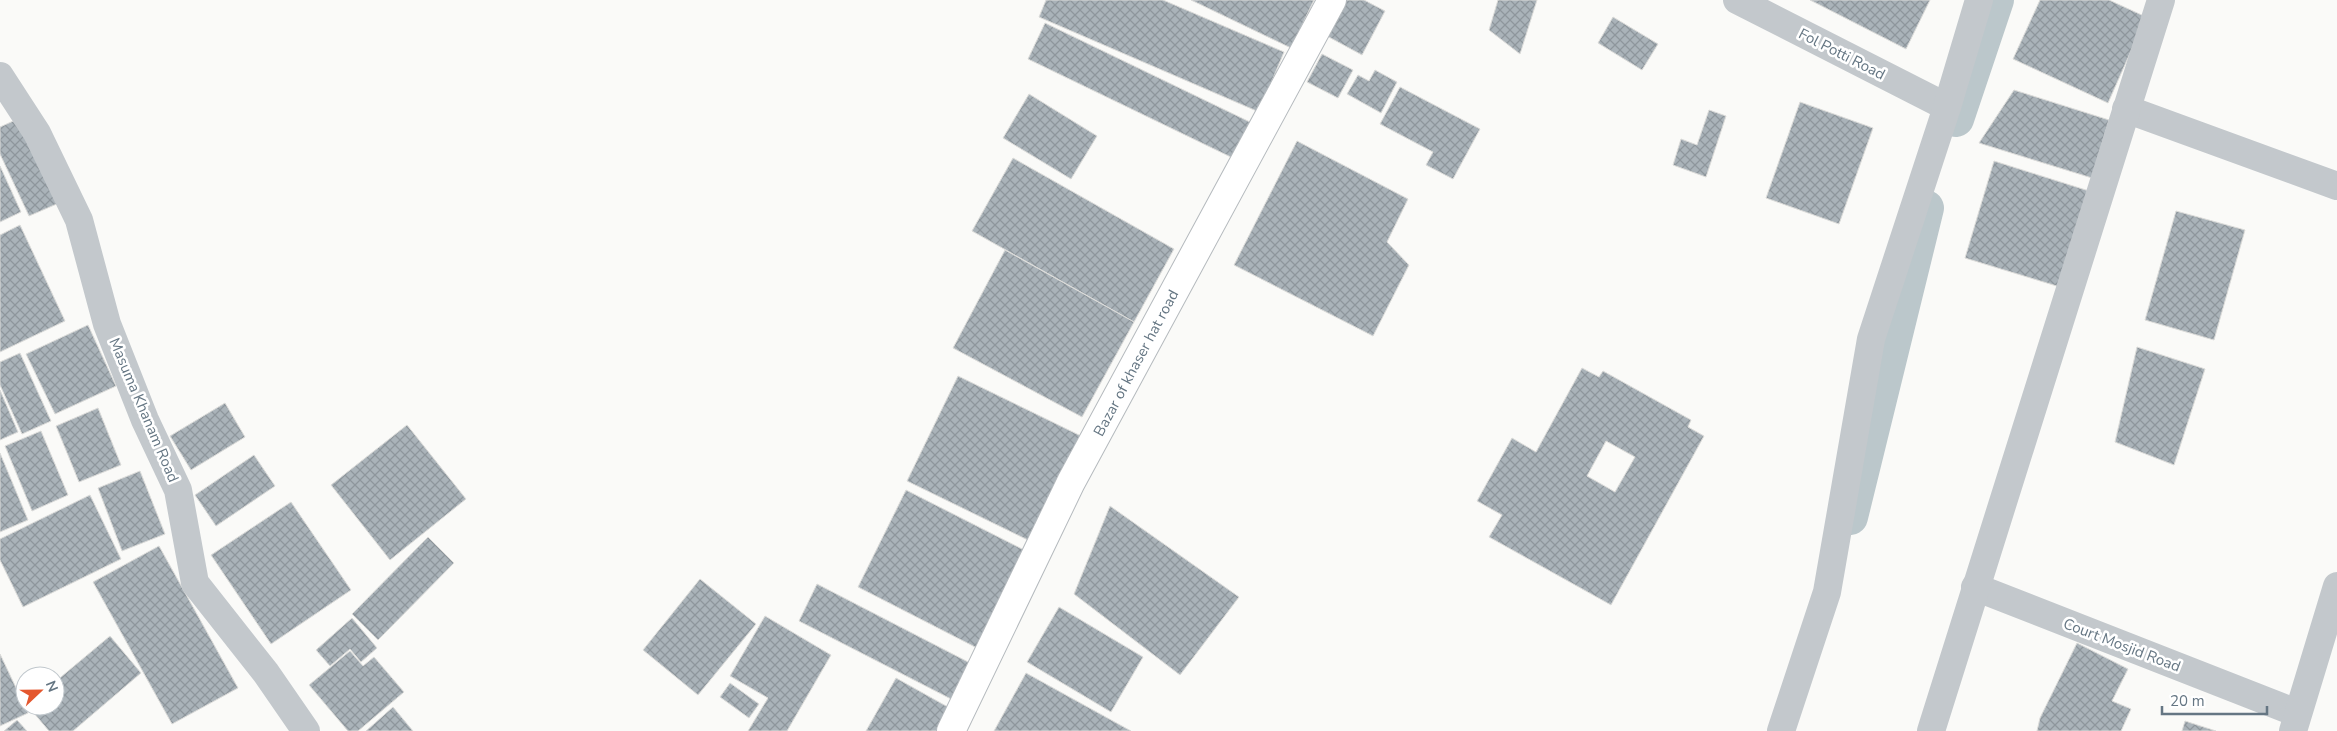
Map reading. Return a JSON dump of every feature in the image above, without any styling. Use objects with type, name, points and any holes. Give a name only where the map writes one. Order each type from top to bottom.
[{"type":"main road","name":"Bazar of khaser hat road","points":[[951,731],[1071,482],[1332,0]]},
{"type":"street","name":"Fol Potti Road","points":[[1737,0],[1947,107]]},
{"type":"street","points":[[1782,731],[1827,592],[1871,339],[1947,107],[1979,0]]},
{"type":"street","points":[[1931,731],[2161,0]]},
{"type":"street","name":"Masuma Khanam Road","points":[[0,76],[37,134],[79,220],[106,324],[145,420],[178,490],[195,583],[266,673],[306,731]]},
{"type":"street","points":[[2126,109],[2337,186]]},
{"type":"street","points":[[2295,722],[2337,586]]},
{"type":"street","name":"Court Mosjid Road","points":[[1975,587],[2295,722]]},
{"type":"building","points":[[1046,0],[1163,0],[1284,52],[1259,112],[1039,17]]},
{"type":"building","points":[[1191,0],[1314,0],[1291,48]]},
{"type":"building","points":[[1346,0],[1364,0],[1385,11],[1362,55],[1327,36]]},
{"type":"building","points":[[1498,0],[1537,0],[1520,54],[1489,30]]},
{"type":"building","points":[[1810,0],[1930,0],[1906,49]]},
{"type":"building","points":[[2040,0],[2109,0],[2146,17],[2108,103],[2013,59]]},
{"type":"building","points":[[1613,17],[1658,44],[1642,70],[1598,43]]},
{"type":"building","points":[[1045,23],[1254,124],[1237,160],[1028,59]]},
{"type":"building","points":[[1322,54],[1353,70],[1338,98],[1307,82]]},
{"type":"building","points":[[1375,70],[1397,82],[1381,113],[1347,94],[1358,75],[1369,81]]},
{"type":"building","points":[[1400,87],[1480,129],[1453,179],[1426,165],[1433,152],[1380,124]]},
{"type":"building","points":[[2014,90],[2109,120],[2092,178],[1979,143]]},
{"type":"building","points":[[1029,94],[1097,136],[1071,179],[1003,138]]},
{"type":"building","points":[[1800,102],[1873,128],[1839,224],[1766,198]]},
{"type":"building","points":[[1709,110],[1726,116],[1706,177],[1673,165],[1681,139],[1697,145]]},
{"type":"building","points":[[20,118],[59,203],[29,216],[0,154],[0,127]]},
{"type":"building","points":[[1297,141],[1408,199],[1387,242],[1409,265],[1373,336],[1234,265]]},
{"type":"building","points":[[1013,158],[1174,249],[1134,322],[972,231]]},
{"type":"building","points":[[1994,161],[2089,191],[2060,287],[1965,258]]},
{"type":"building","points":[[0,166],[21,212],[0,222]]},
{"type":"building","points":[[2176,211],[2245,230],[2214,340],[2145,320]]},
{"type":"building","points":[[20,225],[65,321],[0,352],[0,235]]},
{"type":"building","points":[[1005,250],[1134,322],[1082,417],[953,348]]},
{"type":"building","points":[[88,325],[116,386],[55,414],[26,354]]},
{"type":"building","points":[[2137,347],[2205,369],[2174,465],[2115,442]]},
{"type":"building","points":[[20,353],[51,421],[22,434],[0,385],[0,362]]},
{"type":"building","points":[[1582,368],[1599,377],[1603,371],[1691,420],[1688,427],[1704,436],[1611,605],[1489,537],[1502,515],[1477,501],[1512,438],[1536,452]],"holes":[[[1606,441],[1635,457],[1615,492],[1587,476]]]},
{"type":"building","points":[[958,376],[1083,437],[1032,542],[907,481]]},
{"type":"building","points":[[0,390],[18,432],[0,440]]},
{"type":"building","points":[[225,403],[245,437],[191,470],[170,436]]},
{"type":"building","points":[[98,408],[121,465],[79,482],[56,426]]},
{"type":"building","points":[[407,425],[466,499],[390,560],[331,485]]},
{"type":"building","points":[[41,431],[68,495],[32,511],[5,446]]},
{"type":"building","points":[[0,453],[28,520],[0,532]]},
{"type":"building","points":[[254,455],[275,486],[216,526],[195,495]]},
{"type":"building","points":[[140,471],[165,534],[122,551],[98,488]]},
{"type":"building","points":[[906,490],[1028,552],[979,649],[858,587]]},
{"type":"building","points":[[90,495],[121,559],[23,607],[0,560],[0,539]]},
{"type":"building","points":[[291,502],[351,590],[271,644],[211,555]]},
{"type":"building","points":[[1110,506],[1239,597],[1180,675],[1074,594]]},
{"type":"building","points":[[428,537],[454,563],[378,640],[352,614]]},
{"type":"building","points":[[159,546],[238,688],[172,724],[93,582]]},
{"type":"building","points":[[700,579],[756,624],[698,695],[643,650]]},
{"type":"building","points":[[817,584],[972,664],[953,700],[799,621]]},
{"type":"building","points":[[1059,607],[1143,657],[1111,712],[1027,662]]},
{"type":"building","points":[[765,616],[831,655],[787,731],[748,731],[768,698],[730,676]]},
{"type":"building","points":[[352,618],[377,648],[361,662],[350,649],[330,666],[316,650]]},
{"type":"building","points":[[110,636],[141,673],[73,731],[49,731],[36,716],[65,716],[65,674]]},
{"type":"building","points":[[2077,643],[2128,669],[2112,701],[2131,709],[2121,731],[2037,731],[2040,718]]},
{"type":"building","points":[[350,651],[363,666],[374,657],[404,692],[358,731],[348,731],[309,685]]},
{"type":"building","points":[[0,654],[15,686],[15,716],[22,716],[0,726]]},
{"type":"building","points":[[1026,673],[1131,731],[994,731]]},
{"type":"building","points":[[896,678],[955,711],[944,731],[866,731]]},
{"type":"building","points":[[730,683],[759,704],[749,718],[720,697]]},
{"type":"building","points":[[393,707],[413,731],[366,731]]},
{"type":"building","points":[[17,720],[27,731],[4,731]]},
{"type":"building","points":[[2185,721],[2216,731],[2182,731]]},
{"type":"waterway","points":[[1956,119],[1996,0]]},
{"type":"waterway","points":[[1850,517],[1926,208]]}]
